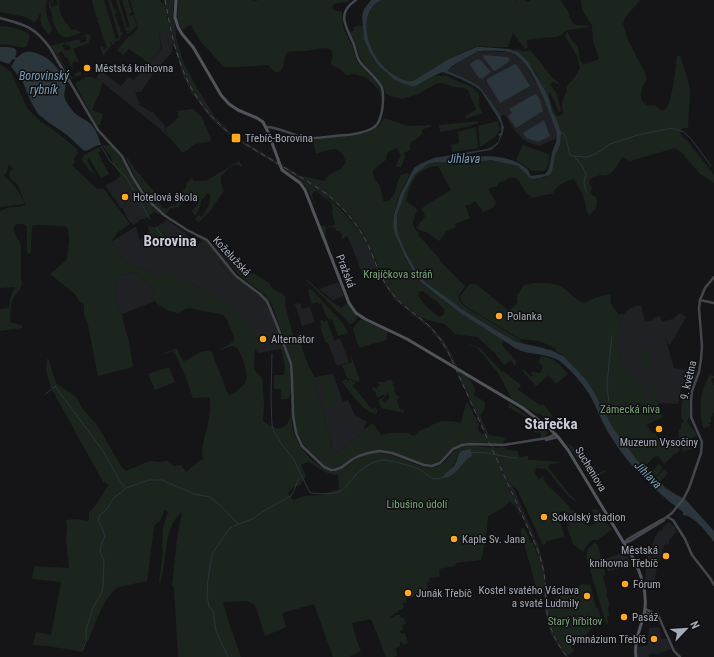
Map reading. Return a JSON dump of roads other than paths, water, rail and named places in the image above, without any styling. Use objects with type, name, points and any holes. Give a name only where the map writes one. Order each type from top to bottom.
[{"type":"main road","name":"Pražská","points":[[176,0],[176,17],[178,27],[193,47],[221,95],[228,104],[263,122],[282,170],[300,183],[308,194],[340,282],[349,303],[354,310],[365,319],[407,338],[470,376]]},
{"type":"main road","points":[[266,127],[272,127],[299,136],[315,138],[359,133],[371,129],[377,124],[381,116],[383,97],[382,89],[377,80],[359,61],[354,44],[345,26],[344,14],[356,0]]},
{"type":"main road","name":"Koželužská","points":[[0,18],[22,24],[32,29],[41,37],[54,55],[98,130],[122,156],[142,192],[164,215],[186,230],[207,240],[236,276],[266,299],[290,360],[293,415],[296,433],[302,446],[322,466],[335,470],[359,456],[379,451],[392,453],[430,466],[440,463],[453,449],[462,445],[473,444],[494,446],[532,441]]},
{"type":"main road","points":[[714,277],[705,288],[700,300],[714,303]]},
{"type":"main road","name":"9. května","points":[[672,512],[689,488],[699,461],[703,444],[692,420],[690,408],[692,391],[698,377],[701,359],[702,346],[699,308],[700,300]]},
{"type":"main road","name":"Sucheniova","points":[[470,376],[534,416],[550,429],[568,450],[638,569],[643,582],[644,611]]},
{"type":"main road","points":[[547,438],[550,429]]},
{"type":"main road","points":[[532,441],[557,436]]},
{"type":"main road","points":[[532,441],[536,442],[557,436]]},
{"type":"main road","points":[[621,538],[629,540],[662,522],[672,512]]},
{"type":"main road","points":[[672,512],[673,520],[687,542],[692,555],[714,585]]},
{"type":"main road","points":[[624,543],[666,518],[673,520]]},
{"type":"main road","points":[[629,540],[629,552]]},
{"type":"main road","points":[[636,657],[636,644],[644,611],[657,614],[660,617],[674,651],[680,657]]},
{"type":"water","name":"Jihlava","points":[[371,0],[382,0],[374,5],[367,18],[367,33],[369,41],[381,64],[390,72],[404,80],[413,81],[447,60],[477,47],[509,49],[518,52],[528,62],[545,90],[561,133],[560,145],[555,155],[551,173],[540,178],[532,179],[518,166],[491,160],[464,164],[436,162],[428,164],[414,175],[405,192],[397,215],[398,234],[405,251],[420,277],[428,284],[466,312],[516,342],[551,350],[563,356],[586,380],[613,428],[636,459],[666,489],[686,500],[714,531],[714,542],[692,518],[683,515],[683,512],[663,497],[627,460],[604,425],[589,394],[578,379],[561,362],[550,357],[515,348],[462,314],[422,283],[415,275],[404,255],[393,226],[394,215],[400,195],[414,168],[434,158],[492,147],[498,142],[500,136],[498,135],[501,133],[501,124],[481,91],[461,79],[443,72],[414,87],[395,80],[377,64],[369,51],[364,39],[362,17],[364,9]],"holes":[[[478,51],[500,51],[512,53],[526,65],[533,76],[557,134],[549,167],[545,174],[531,176],[527,169],[521,164],[502,158],[489,156],[457,159],[447,158],[491,150],[498,144],[503,133],[504,127],[500,115],[479,86],[447,71],[452,66]]]},
{"type":"water","name":"Borovinský rybník","points":[[0,47],[15,49],[15,57],[17,58],[24,53],[33,52],[48,59],[54,64],[65,83],[65,100],[76,114],[92,125],[101,145],[84,151],[67,135],[38,114],[31,102],[22,80],[11,67],[15,60],[13,59],[9,64],[0,61]]},
{"type":"water","points":[[484,55],[508,57],[510,60],[495,71],[483,57]]},
{"type":"water","points":[[477,59],[483,62],[491,72],[482,79],[479,78],[470,65]]},
{"type":"water","points":[[515,64],[530,86],[500,103],[487,82],[487,79]]},
{"type":"water","points":[[535,94],[539,99],[543,111],[516,128],[508,116],[512,113],[509,109]]},
{"type":"water","points":[[544,120],[550,136],[538,142],[526,138],[523,133]]},
{"type":"water","points":[[471,449],[472,456],[455,473],[451,476],[442,478],[454,466],[459,454],[462,451]]},
{"type":"waterway","points":[[560,131],[566,138],[571,156],[587,157],[596,154],[610,144],[638,135],[672,128],[684,132],[692,140],[711,166]]},
{"type":"waterway","points":[[101,146],[110,161],[126,177],[150,219]]},
{"type":"waterway","points":[[574,156],[586,174],[584,182],[586,192]]},
{"type":"waterway","points":[[156,227],[164,239]]},
{"type":"waterway","points":[[604,408],[609,404],[607,384],[612,336]]},
{"type":"waterway","points":[[272,354],[272,425],[274,432],[294,460],[311,493],[325,494],[339,492],[363,468],[372,463],[383,460],[419,469],[435,479],[443,477]]},
{"type":"waterway","points":[[52,389],[55,386],[103,451],[120,481]]},
{"type":"waterway","points":[[45,394],[51,390]]},
{"type":"waterway","points":[[470,453],[487,453],[516,458]]},
{"type":"waterway","points":[[234,526],[252,519],[291,496],[299,479]]},
{"type":"waterway","points":[[83,649],[86,642],[86,630],[93,608],[102,592],[103,587],[104,560],[100,550],[105,537],[102,527],[98,521],[100,515],[107,509],[113,499],[126,488],[149,480],[162,480],[194,494],[210,497],[238,524]]},
{"type":"waterway","points":[[120,482],[125,487]]},
{"type":"waterway","points":[[228,657],[216,631],[213,611],[209,607],[207,595],[212,555],[229,529],[232,527]]},
{"type":"railway","points":[[165,0],[174,45],[183,71],[194,93],[209,113],[236,138],[311,184],[339,204],[362,234],[388,288],[399,301],[430,326],[444,345],[537,548],[544,573],[547,611],[550,626],[556,640],[567,657]]},
{"type":"place","name":"Městská knihovna","points":[[87,68]]},
{"type":"place","name":"Třebíč-Borovina","points":[[236,138]]},
{"type":"place","name":"Hotelová škola","points":[[125,197]]},
{"type":"place","name":"Polanka","points":[[499,316]]},
{"type":"place","name":"Alternátor","points":[[263,339]]},
{"type":"place","name":"Muzeum Vysočiny","points":[[659,429]]},
{"type":"place","name":"Sokolský stadion","points":[[544,517]]},
{"type":"place","name":"Kaple Sv. Jana","points":[[454,539]]},
{"type":"place","name":"Městská knihovna Třebíč","points":[[666,556]]},
{"type":"place","name":"Fórum","points":[[625,584]]},
{"type":"place","name":"Junák Třebíč","points":[[408,593]]},
{"type":"place","name":"Kostel svatého Václava a svaté Ludmily","points":[[587,596]]},
{"type":"place","name":"Pasáž","points":[[624,617]]},
{"type":"place","name":"Gymnázium Třebíč","points":[[654,639]]},
{"type":"district","name":"Borovina","points":[[170,241]]},
{"type":"district","name":"Stařečka","points":[[551,424]]},
{"type":"park label","name":"Krajíčkova stráň","points":[[398,274]]},
{"type":"park label","name":"Zámecká niva","points":[[630,409]]},
{"type":"park label","name":"Libušino údolí","points":[[417,504]]},
{"type":"park label","name":"Starý hřbitov","points":[[575,621]]}]
